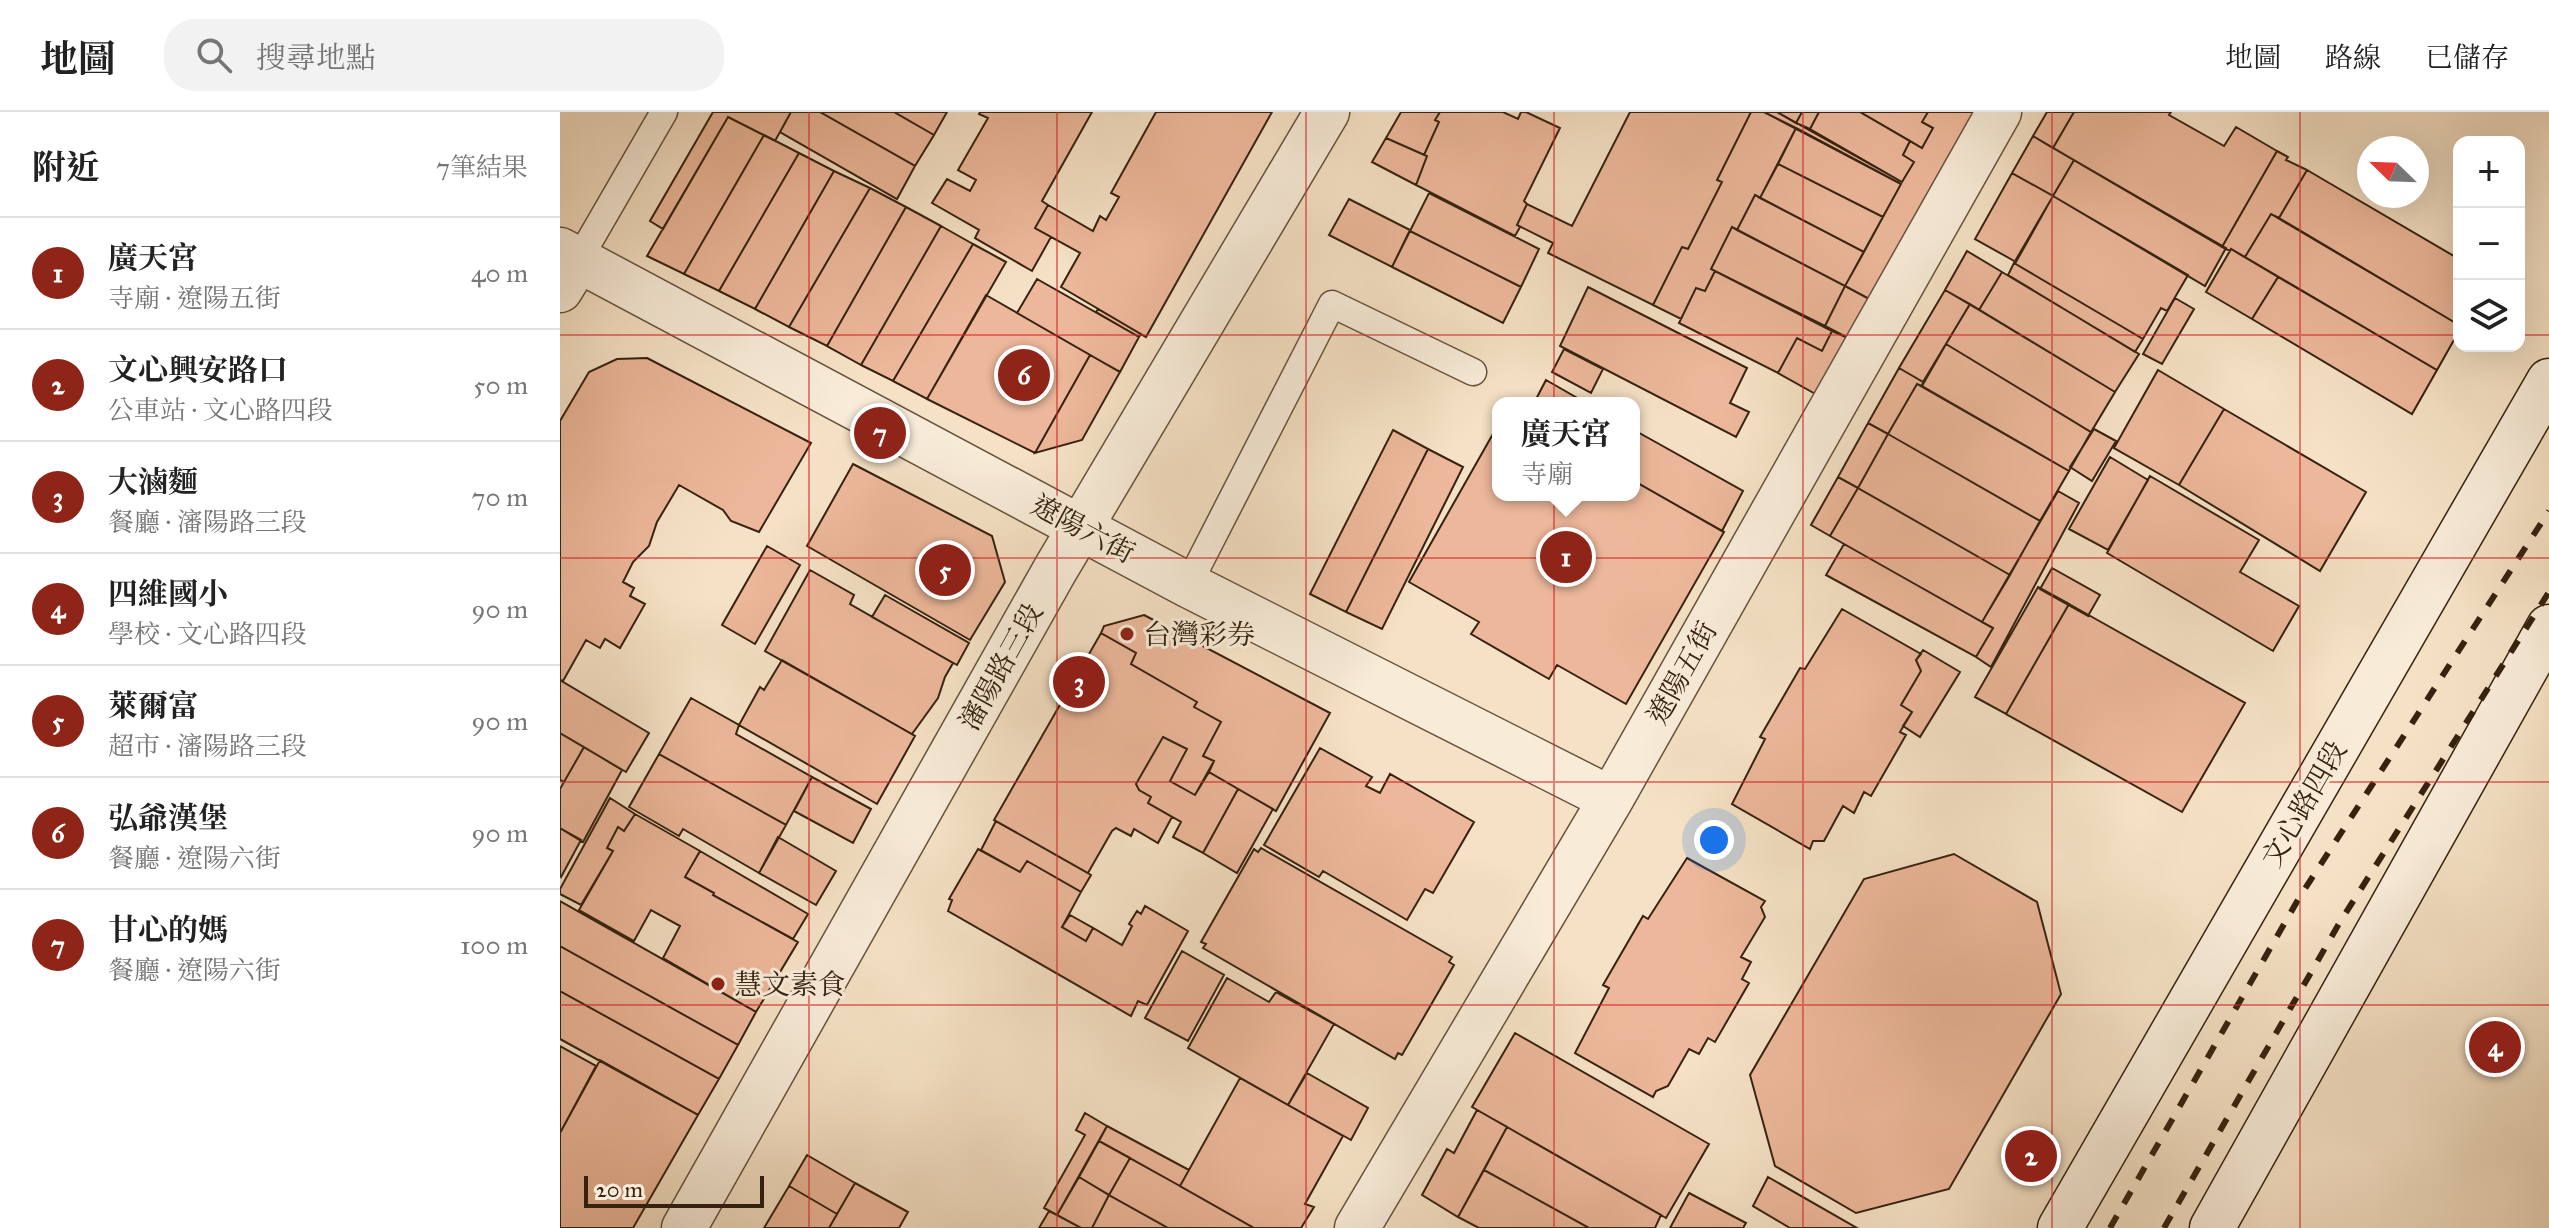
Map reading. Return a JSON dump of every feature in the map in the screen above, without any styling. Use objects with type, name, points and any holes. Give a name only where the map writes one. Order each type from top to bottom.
[{"type":"street","name":"瀋陽路三段","points":[[684,1228],[1080,528],[1327,112]]},
{"type":"street","name":"遼陽五街","points":[[1357,1228],[1611,799],[1999,112]]},
{"type":"street","name":"遼陽六街","points":[[566,266],[1611,799]]},
{"type":"street","name":"文心路四段","points":[[2060,1228],[2549,381]]},
{"type":"street","points":[[2212,1228],[2549,627]]},
{"type":"lane","points":[[566,266],[664,112]]},
{"type":"lane","points":[[1188,585],[1332,304],[1473,372]]},
{"type":"building","points":[[713,112],[791,112],[775,141],[728,117],[663,229],[650,221]]},
{"type":"building","points":[[791,112],[820,112],[915,166],[897,199],[780,132]]},
{"type":"building","points":[[820,112],[894,112],[934,135],[915,166]]},
{"type":"building","points":[[894,112],[947,112],[934,135]]},
{"type":"building","points":[[980,112],[1092,112],[1042,201],[1048,205],[1035,228],[1051,237],[1032,271],[975,238],[979,230],[932,203],[947,179],[970,191],[976,180],[958,170],[988,118]]},
{"type":"building","points":[[1156,112],[1272,112],[1146,337],[1061,287],[1080,253],[1035,228],[1048,205],[1093,231],[1100,216],[1106,220],[1119,197],[1111,193]]},
{"type":"building","points":[[1401,112],[1440,112],[1435,120],[1439,122],[1424,155],[1386,138]]},
{"type":"building","points":[[1440,112],[1503,112],[1518,119],[1521,112],[1526,112],[1560,128],[1524,201],[1527,204],[1515,236],[1416,185]]},
{"type":"building","points":[[1630,112],[1751,112],[1717,180],[1722,182],[1688,249],[1682,247],[1653,305],[1548,253],[1553,243],[1517,225],[1527,204],[1572,226]]},
{"type":"building","points":[[1751,112],[1764,112],[1796,128],[1760,198],[1755,195],[1737,230],[1732,227],[1711,269],[1715,271],[1705,291],[1696,288],[1681,319],[1653,305],[1682,247],[1688,249],[1722,182],[1717,180]]},
{"type":"building","points":[[1764,112],[1777,112],[1902,182],[1914,162],[1903,155],[1910,141],[1922,148],[1933,128],[1922,122],[1928,112],[1981,112],[1873,301],[1845,286],[1901,184]]},
{"type":"building","points":[[1777,112],[1802,112],[1796,123]]},
{"type":"building","points":[[1802,112],[1819,112],[1810,129],[1796,123]]},
{"type":"building","points":[[1819,112],[1860,112],[1910,141],[1903,155],[1914,162],[1902,182],[1810,129]]},
{"type":"building","points":[[1860,112],[1928,112],[1922,122],[1933,128],[1922,148]]},
{"type":"building","points":[[2047,112],[2074,112],[2053,148],[2033,136]]},
{"type":"building","points":[[2074,112],[2171,112],[2169,115],[2224,146],[2236,127],[2277,151],[2222,247],[2053,148]]},
{"type":"building","points":[[728,117],[764,135],[684,274],[647,256]]},
{"type":"building","points":[[1796,128],[1901,184],[1883,217],[1778,164]]},
{"type":"building","points":[[764,135],[799,153],[719,291],[684,274]]},
{"type":"building","points":[[2033,136],[2074,160],[2053,196],[2012,173]]},
{"type":"building","points":[[1386,138],[1427,156],[1416,185],[1372,162]]},
{"type":"building","points":[[2277,151],[2288,157],[2286,160],[2307,170],[2279,218],[2271,214],[2245,257],[2222,247]]},
{"type":"building","points":[[799,153],[834,171],[755,309],[719,291]]},
{"type":"building","points":[[2074,160],[2226,248],[2205,286],[2053,196]]},
{"type":"building","points":[[1778,164],[1883,217],[1864,252],[1760,198]]},
{"type":"building","points":[[2307,170],[2357,199],[2357,208],[2372,208],[2453,255],[2453,321],[2279,218]]},
{"type":"building","points":[[834,171],[870,188],[789,327],[755,309]]},
{"type":"building","points":[[2012,173],[2053,196],[2016,262],[1975,239]]},
{"type":"building","points":[[870,188],[906,207],[827,346],[789,327]]},
{"type":"building","points":[[1429,193],[1539,249],[1521,287],[1410,231]]},
{"type":"building","points":[[1755,195],[1864,252],[1845,286],[1737,230]]},
{"type":"building","points":[[2053,196],[2188,275],[2167,311],[2161,308],[2143,339],[2014,263]]},
{"type":"building","points":[[1349,199],[1410,230],[1392,267],[1329,235]]},
{"type":"building","points":[[906,207],[941,226],[861,365],[827,346]]},
{"type":"building","points":[[2271,214],[2453,321],[2453,342],[2437,370],[2245,257]]},
{"type":"building","points":[[941,226],[973,244],[893,381],[861,365]]},
{"type":"building","points":[[1732,227],[1845,286],[1825,326],[1711,269]]},
{"type":"building","points":[[1410,231],[1521,287],[1503,323],[1392,267]]},
{"type":"building","points":[[973,244],[1006,262],[927,399],[893,381]]},
{"type":"building","points":[[2231,249],[2278,277],[2252,319],[2206,292]]},
{"type":"building","points":[[1967,251],[2002,272],[1979,310],[1945,290]]},
{"type":"building","points":[[2014,263],[2143,339],[2135,352],[2008,275]]},
{"type":"building","points":[[1715,271],[1832,331],[1822,351],[1797,338],[1778,373],[1679,323],[1696,288],[1705,291]]},
{"type":"building","points":[[2002,272],[2139,354],[2115,392],[1979,310]]},
{"type":"building","points":[[2278,277],[2437,370],[2412,414],[2252,319]]},
{"type":"building","points":[[1037,279],[1139,337],[1120,372],[1017,313]]},
{"type":"building","points":[[1845,286],[1873,301],[1850,339],[1825,326]]},
{"type":"building","points":[[1588,287],[1747,368],[1730,403],[1749,412],[1736,437],[1560,346]]},
{"type":"building","points":[[1945,290],[1970,304],[1923,382],[1899,368]]},
{"type":"building","points":[[986,295],[1090,355],[1035,453],[927,399]]},
{"type":"building","points":[[2175,298],[2194,309],[2162,364],[2143,354]]},
{"type":"building","points":[[1970,304],[2115,392],[2091,432],[1946,344]]},
{"type":"building","points":[[1098,309],[1141,334],[1139,337],[1096,312]]},
{"type":"building","points":[[1832,331],[1850,339],[1819,396],[1778,373],[1797,338],[1822,351]]},
{"type":"building","points":[[1946,344],[2091,432],[2069,471],[1922,386]]},
{"type":"building","points":[[1564,349],[1603,369],[1591,393],[1552,372]]},
{"type":"building","points":[[1090,355],[1120,372],[1082,440],[1035,453]]},
{"type":"building","points":[[647,358],[811,443],[759,532],[731,521],[723,510],[679,485],[657,522],[649,546],[633,562],[623,582],[634,588],[630,596],[645,604],[620,648],[605,639],[600,648],[586,640],[563,681],[560,680],[560,421],[589,372],[617,359]]},
{"type":"building","points":[[1899,368],[1923,382],[1922,386],[1917,384],[1888,434],[1868,423]]},
{"type":"building","points":[[2158,370],[2224,409],[2179,485],[2114,448]]},
{"type":"building","points":[[1546,380],[1576,397],[1537,397]]},
{"type":"building","points":[[1917,384],[2069,471],[2040,521],[1888,434]]},
{"type":"building","points":[[2224,409],[2366,492],[2320,571],[2179,485]]},
{"type":"building","points":[[1868,423],[1888,434],[1858,488],[1838,477]]},
{"type":"building","points":[[2094,429],[2116,441],[2092,481],[2070,467]]},
{"type":"building","points":[[1393,430],[1428,449],[1346,612],[1310,594]]},
{"type":"building","points":[[1640,433],[1743,491],[1722,531],[1640,484]]},
{"type":"building","points":[[1888,434],[2040,521],[2010,575],[1858,488]]},
{"type":"building","points":[[1492,436],[1492,501],[1640,501],[1640,484],[1724,532],[1626,704],[1557,665],[1549,679],[1471,634],[1479,622],[1409,582]]},
{"type":"building","points":[[1428,449],[1463,467],[1382,629],[1346,612]]},
{"type":"building","points":[[2110,457],[2148,480],[2108,550],[2069,529]]},
{"type":"building","points":[[853,464],[992,536],[1005,582],[970,640],[807,546]]},
{"type":"building","points":[[2150,476],[2259,540],[2240,572],[2299,606],[2273,651],[2107,553]]},
{"type":"building","points":[[1838,477],[1858,488],[1830,536],[1811,525]]},
{"type":"building","points":[[1858,488],[2010,575],[1982,622],[1830,536]]},
{"type":"building","points":[[2058,491],[2079,503],[1991,667],[1976,657],[1993,628],[1982,622]]},
{"type":"building","points":[[1844,544],[1993,628],[1976,657],[1826,575]]},
{"type":"building","points":[[767,546],[800,565],[755,644],[722,625]]},
{"type":"building","points":[[2052,568],[2100,595],[2088,616],[2040,589]]},
{"type":"building","points":[[810,570],[854,595],[850,604],[953,663],[938,698],[912,734],[765,651]]},
{"type":"building","points":[[2038,587],[2069,604],[2006,714],[1975,697]]},
{"type":"building","points":[[885,595],[969,643],[957,665],[872,617]]},
{"type":"building","points":[[2069,604],[2245,703],[2182,812],[2006,714]]},
{"type":"building","points":[[1842,609],[1921,654],[1916,660],[1921,671],[1901,705],[1912,712],[1900,732],[1906,735],[1871,796],[1864,792],[1854,813],[1843,806],[1824,841],[1813,841],[1810,849],[1732,804],[1765,739],[1760,737],[1800,668],[1805,669]]},
{"type":"building","points":[[1144,615],[1330,713],[1276,811],[1209,772],[1214,761],[1203,756],[1221,722],[1194,707],[1197,702],[1131,664],[1136,653],[1101,633],[1104,626]]},
{"type":"building","points":[[1101,633],[1136,653],[1131,664],[1197,702],[1194,707],[1221,722],[1203,756],[1214,761],[1195,795],[1170,781],[1187,749],[1163,737],[1136,784],[1139,790],[1151,797],[1148,803],[1172,817],[1158,843],[1134,829],[1131,836],[1116,828],[1088,873],[994,820]]},
{"type":"building","points":[[1923,650],[1960,672],[1920,737],[1903,726],[1912,712],[1901,705],[1921,671],[1916,660]]},
{"type":"building","points":[[782,660],[915,736],[877,804],[739,725],[760,687],[764,690]]},
{"type":"building","points":[[560,680],[649,733],[626,772],[560,733]]},
{"type":"building","points":[[691,698],[739,725],[736,734],[812,777],[786,825],[659,754]]},
{"type":"building","points":[[560,733],[584,747],[564,782],[560,780]]},
{"type":"building","points":[[1163,737],[1187,749],[1170,781],[1195,795],[1209,772],[1238,789],[1203,853],[1173,837],[1181,822],[1148,803],[1151,797],[1139,790],[1136,784]]},
{"type":"building","points":[[584,747],[622,770],[583,842],[560,828],[560,789]]},
{"type":"building","points":[[1320,748],[1372,777],[1366,786],[1380,793],[1390,774],[1474,822],[1433,893],[1425,889],[1407,920],[1323,871],[1319,877],[1264,845]]},
{"type":"building","points":[[659,754],[786,825],[759,873],[683,829],[679,836],[629,807]]},
{"type":"building","points":[[812,777],[871,809],[853,843],[794,811]]},
{"type":"building","points":[[1238,789],[1273,809],[1237,873],[1203,853]]},
{"type":"building","points":[[610,798],[635,814],[624,831],[618,827],[607,848],[613,851],[581,905],[560,894],[560,889]]},
{"type":"building","points":[[635,814],[700,851],[685,877],[798,942],[756,1012],[663,958],[680,926],[651,910],[634,941],[579,910],[613,851],[607,848],[618,827],[624,831]]},
{"type":"building","points":[[996,821],[1091,875],[1081,892],[1027,861],[1020,872],[981,850]]},
{"type":"building","points":[[560,828],[581,840],[561,877],[560,876]]},
{"type":"building","points":[[778,837],[836,871],[816,905],[759,873]]},
{"type":"building","points":[[1261,848],[1452,957],[1449,962],[1454,965],[1402,1055],[1398,1053],[1395,1059],[1203,948],[1206,944],[1201,942],[1254,849],[1258,852]]},
{"type":"building","points":[[978,849],[1020,872],[1027,861],[1081,892],[1062,927],[1086,941],[1093,928],[1122,945],[1132,926],[1129,924],[1137,911],[1141,914],[1145,906],[1188,931],[1147,1005],[1138,1001],[1131,1016],[948,911],[952,900],[949,899]]},
{"type":"building","points":[[700,851],[808,914],[793,939],[685,877]]},
{"type":"building","points":[[1954,854],[2037,902],[2061,994],[1949,1189],[1856,1213],[1775,1166],[1750,1075],[1864,879]]},
{"type":"building","points":[[1687,858],[1765,901],[1761,907],[1765,917],[1741,957],[1751,962],[1742,979],[1749,983],[1715,1042],[1708,1038],[1699,1054],[1689,1049],[1668,1086],[1656,1091],[1653,1097],[1575,1053],[1609,988],[1603,985],[1643,916],[1648,919]]},
{"type":"building","points":[[560,901],[756,1012],[738,1045],[560,946]]},
{"type":"building","points":[[1070,915],[1093,928],[1086,941],[1062,927]]},
{"type":"building","points":[[560,946],[738,1045],[719,1079],[560,991]]},
{"type":"building","points":[[1182,951],[1224,975],[1188,1041],[1145,1018]]},
{"type":"building","points":[[1227,978],[1269,1002],[1276,992],[1334,1024],[1288,1105],[1188,1048]]},
{"type":"building","points":[[560,991],[719,1079],[698,1115],[560,1039]]},
{"type":"building","points":[[1515,1033],[1709,1144],[1666,1218],[1472,1107]]},
{"type":"building","points":[[560,1046],[596,1066],[560,1133]]},
{"type":"building","points":[[600,1060],[698,1115],[633,1228],[560,1228],[560,1133]]},
{"type":"building","points":[[1307,1073],[1368,1108],[1351,1140],[1288,1105]]},
{"type":"building","points":[[1240,1078],[1343,1136],[1305,1204],[1314,1207],[1301,1228],[1254,1228],[1180,1186]]},
{"type":"building","points":[[1477,1110],[1507,1127],[1458,1217],[1422,1195],[1447,1149],[1454,1153]]},
{"type":"building","points":[[1085,1113],[1107,1126],[1057,1215],[1044,1208],[1085,1135],[1076,1130]]},
{"type":"building","points":[[1107,1126],[1189,1170],[1180,1186],[1099,1141]]},
{"type":"building","points":[[1507,1127],[1661,1215],[1655,1228],[1589,1228],[1484,1170]]},
{"type":"building","points":[[1099,1141],[1130,1158],[1109,1195],[1079,1177]]},
{"type":"building","points":[[807,1155],[855,1183],[837,1214],[789,1186]]},
{"type":"building","points":[[1130,1158],[1254,1228],[1168,1228],[1109,1195]]},
{"type":"building","points":[[1484,1170],[1589,1228],[1479,1228],[1458,1217]]},
{"type":"building","points":[[1079,1177],[1109,1195],[1092,1228],[1081,1228],[1057,1215]]},
{"type":"building","points":[[1768,1177],[1857,1228],[1790,1228],[1753,1206]]},
{"type":"building","points":[[855,1183],[908,1212],[899,1228],[829,1228]]},
{"type":"building","points":[[789,1186],[837,1214],[829,1228],[764,1228]]},
{"type":"building","points":[[1689,1193],[1746,1223],[1743,1228],[1670,1228]]},
{"type":"building","points":[[1109,1195],[1168,1228],[1092,1228]]},
{"type":"building","points":[[1049,1211],[1057,1215],[1081,1228],[1039,1228]]},
{"type":"railway","points":[[2110,1228],[2299,898],[2549,511]]},
{"type":"railway","points":[[2164,1228],[2340,922],[2549,592]]},
{"type":"place","name":"弘爺漢堡","points":[[1024,375]]},
{"type":"place","name":"甘心的媽","points":[[880,433]]},
{"type":"place","name":"廣天宮","points":[[1566,557]]},
{"type":"place","name":"萊爾富","points":[[945,570]]},
{"type":"place","name":"台灣彩券","points":[[1127,634]]},
{"type":"place","name":"大滷麵","points":[[1079,682]]},
{"type":"place","name":"慧文素食","points":[[718,984]]},
{"type":"place","name":"四維國小","points":[[2495,1047]]},
{"type":"place","name":"文心興安路口","points":[[2031,1156]]}]
